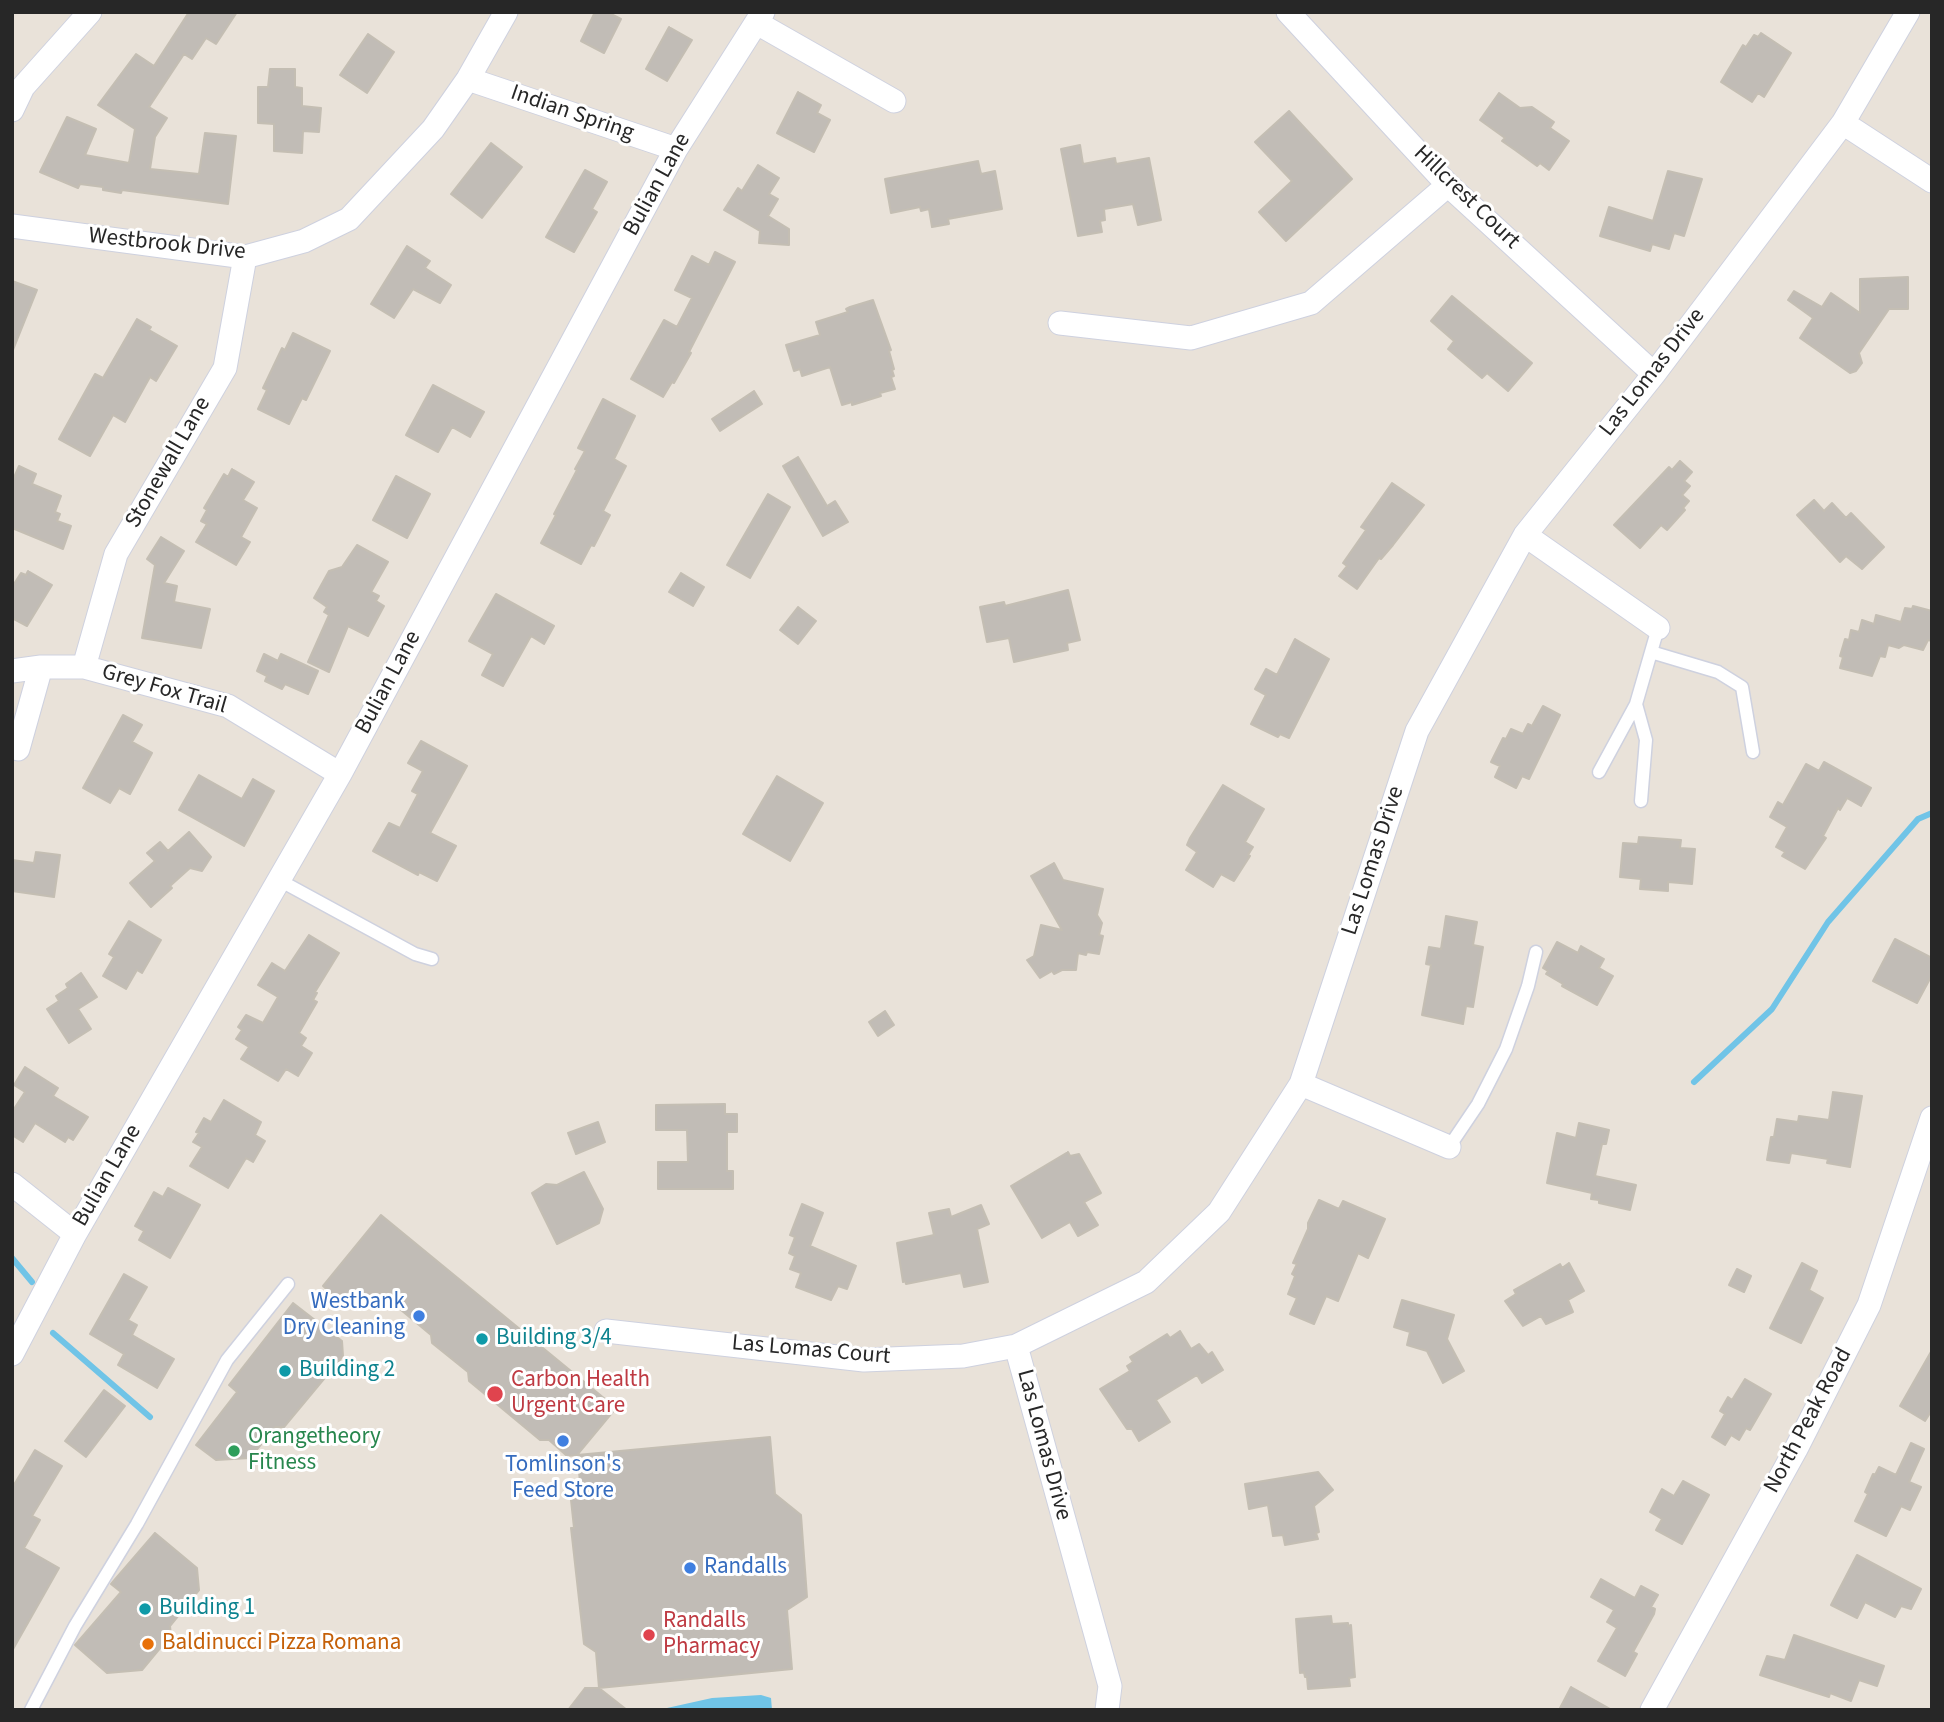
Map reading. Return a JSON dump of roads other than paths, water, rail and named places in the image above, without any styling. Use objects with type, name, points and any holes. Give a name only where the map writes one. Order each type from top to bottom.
[{"type":"street","points":[[12,110],[23,87],[90,12]]},
{"type":"street","name":"Westbrook Drive","points":[[12,226],[245,257],[304,241],[349,219],[433,130],[468,79],[506,12]]},
{"type":"street","name":"Hillcrest Court","points":[[1288,12],[1448,185],[1654,374]]},
{"type":"street","name":"Las Lomas Drive","points":[[1107,1710],[1110,1686],[1016,1346],[1146,1282],[1219,1212],[1301,1084],[1417,731],[1525,535],[1654,374],[1843,122],[1908,12]]},
{"type":"street","points":[[760,18],[894,101]]},
{"type":"street","name":"Bulian Lane","points":[[12,1354],[75,1234],[340,774],[676,149],[760,18]]},
{"type":"street","name":"Indian Spring","points":[[468,79],[676,149]]},
{"type":"street","points":[[1843,122],[1932,181]]},
{"type":"street","points":[[1060,323],[1191,338],[1311,303],[1448,185]]},
{"type":"street","name":"Stonewall Lane","points":[[84,667],[116,554],[225,368],[245,257]]},
{"type":"street","points":[[1525,535],[1658,628]]},
{"type":"street","points":[[18,749],[41,667]]},
{"type":"street","name":"Grey Fox Trail","points":[[12,671],[41,667],[84,667],[228,706],[340,774]]},
{"type":"street","points":[[1301,1084],[1449,1147]]},
{"type":"street","name":"North Peak Road","points":[[1652,1710],[1796,1449],[1870,1305],[1932,1118]]},
{"type":"street","points":[[12,1184],[75,1234]]},
{"type":"street","name":"Las Lomas Court","points":[[606,1331],[864,1360],[963,1356],[1016,1346]]},
{"type":"lane","points":[[1599,772],[1636,704],[1658,628]]},
{"type":"lane","points":[[1651,652],[1718,672],[1742,687],[1753,752]]},
{"type":"lane","points":[[1636,704],[1646,740],[1641,801]]},
{"type":"lane","points":[[279,880],[415,954],[432,959]]},
{"type":"lane","points":[[1449,1147],[1478,1104],[1507,1049],[1536,952]]},
{"type":"lane","points":[[31,1710],[75,1626],[137,1524],[227,1360],[288,1284]]},
{"type":"water","points":[[761,1695],[771,1698],[772,1710],[658,1710],[712,1698]]},
{"type":"waterway","points":[[1694,1082],[1772,1009],[1828,922],[1918,819],[1932,813]]},
{"type":"waterway","points":[[12,1258],[32,1282]]},
{"type":"waterway","points":[[53,1333],[150,1417]]},
{"type":"place","name":"Westbank Dry Cleaning","points":[[419,1316]]},
{"type":"place","name":"Building 3/4","points":[[482,1339]]},
{"type":"place","name":"Building 2","points":[[285,1371]]},
{"type":"place","name":"Carbon Health Urgent Care","points":[[495,1394]]},
{"type":"place","name":"Tomlinson's Feed Store","points":[[563,1441]]},
{"type":"place","name":"Orangetheory Fitness","points":[[234,1451]]},
{"type":"place","name":"Randalls","points":[[690,1568]]},
{"type":"place","name":"Building 1","points":[[145,1609]]},
{"type":"place","name":"Randalls Pharmacy","points":[[649,1635]]},
{"type":"place","name":"Baldinucci Pizza Romana","points":[[148,1644]]}]
